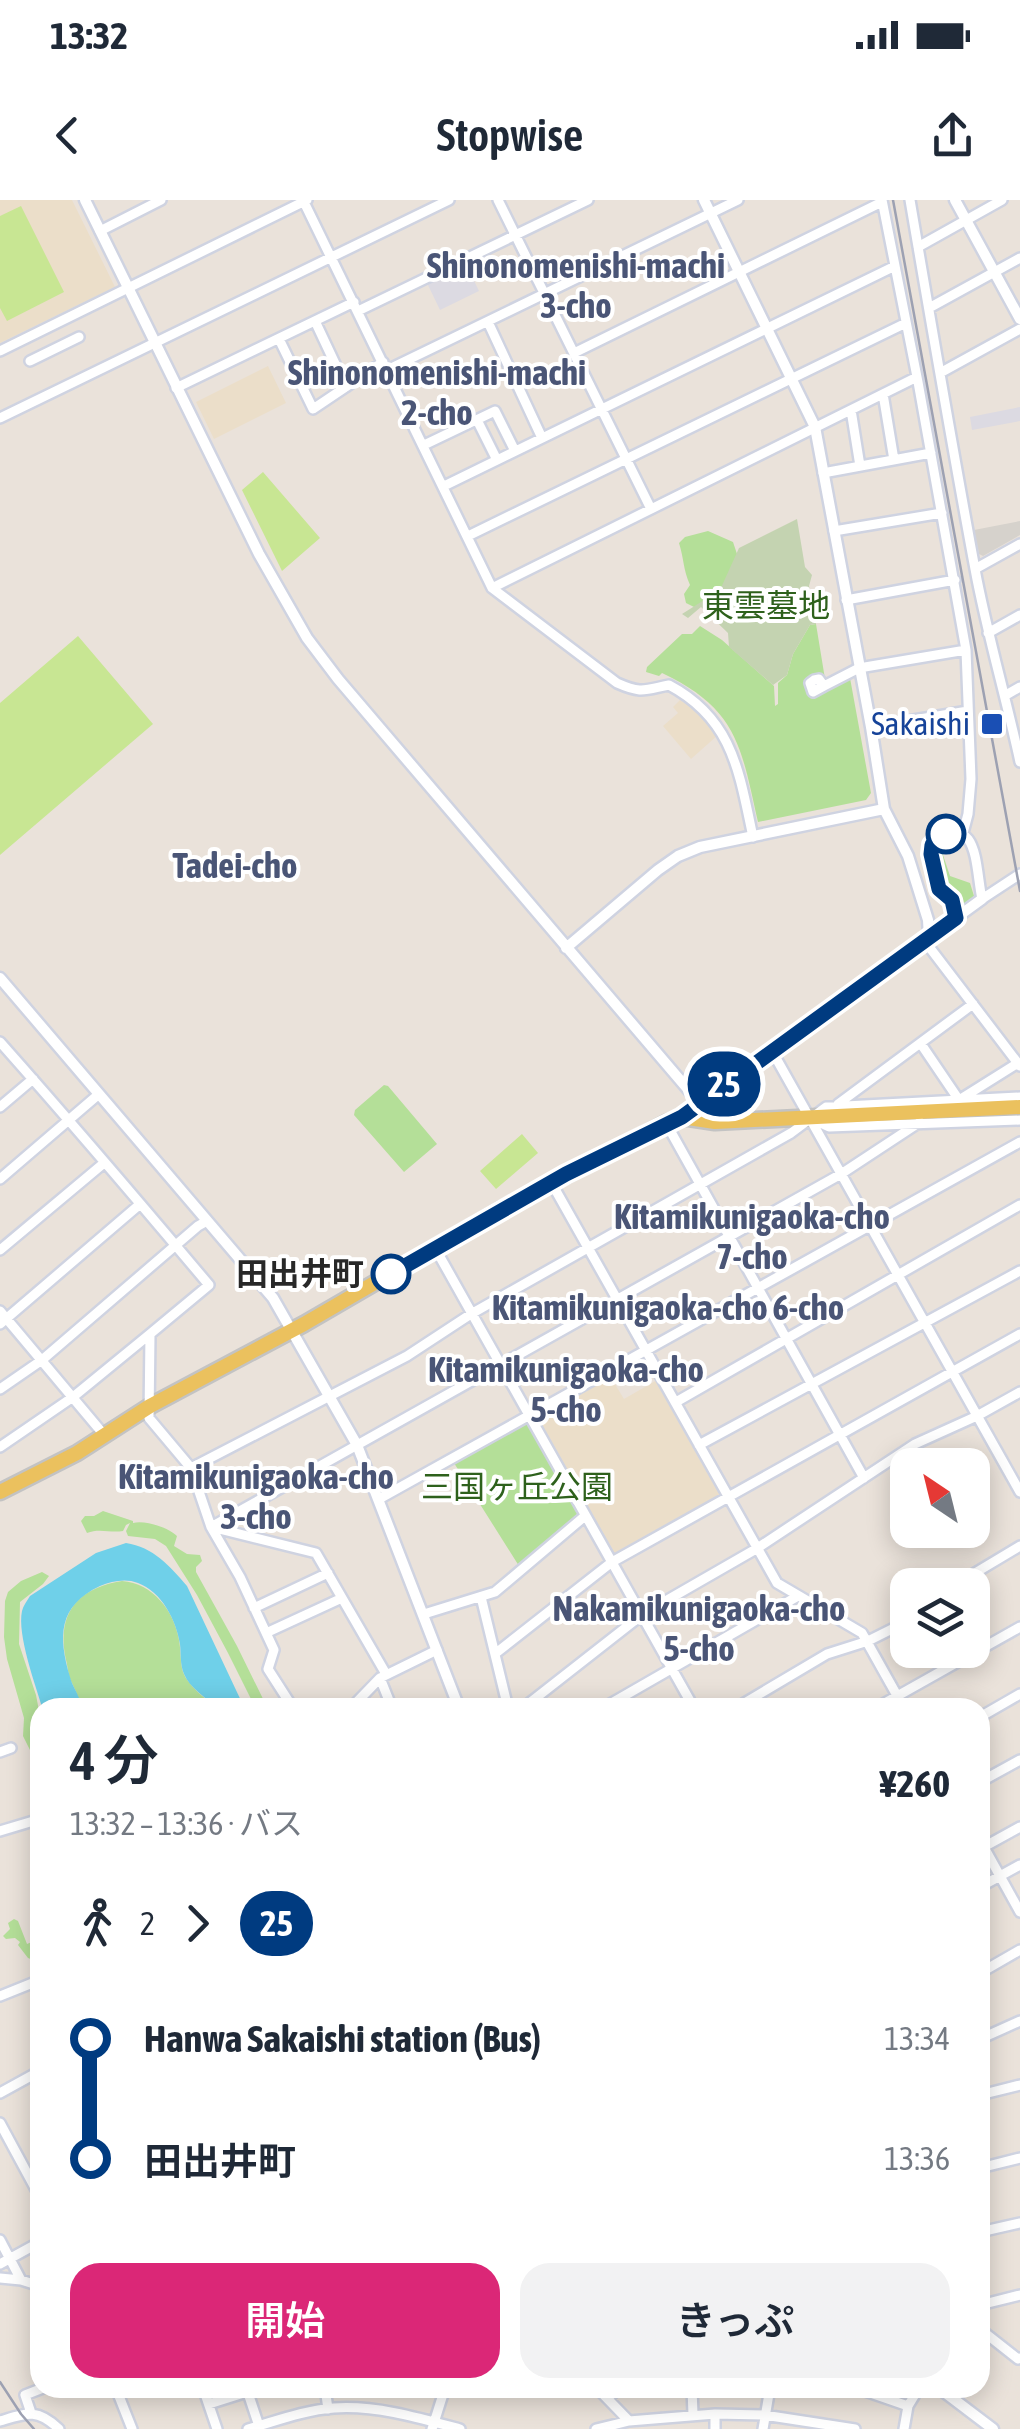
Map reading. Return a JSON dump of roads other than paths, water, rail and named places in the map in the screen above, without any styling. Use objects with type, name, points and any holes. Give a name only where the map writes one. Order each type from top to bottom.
[{"type":"main road","points":[[0,1492],[77,1453],[150,1406],[291,1331],[551,1182],[666,1123],[682,1117],[715,1122],[966,1105],[1020,1107]]},
{"type":"street","points":[[85,200],[259,554],[307,638],[715,1122]]},
{"type":"street","points":[[100,230],[161,200]]},
{"type":"street","points":[[0,418],[449,200]]},
{"type":"street","points":[[498,200],[651,509]]},
{"type":"street","points":[[176,388],[314,321],[356,307],[588,200]]},
{"type":"street","points":[[704,200],[815,428],[884,810],[908,856],[928,920],[930,948],[1019,1064],[966,1105]]},
{"type":"street","points":[[278,339],[314,409],[385,366],[544,296],[738,200]]},
{"type":"street","points":[[910,200],[975,569],[1020,762]]},
{"type":"street","points":[[955,200],[1020,318]]},
{"type":"street","points":[[918,247],[1002,200]]},
{"type":"street","points":[[0,351],[305,201],[492,588],[617,683],[646,691],[669,685],[702,707],[731,747],[753,837]]},
{"type":"street","points":[[574,353],[882,201],[966,650],[971,778],[963,833]]},
{"type":"street","points":[[929,308],[1020,258]]},
{"type":"street","points":[[444,486],[895,266]]},
{"type":"street","points":[[314,321],[346,387]]},
{"type":"street","points":[[488,322],[542,438]]},
{"type":"street","points":[[468,536],[906,323]]},
{"type":"street","points":[[45,329],[55,349]]},
{"type":"street","points":[[940,373],[1020,330]]},
{"type":"street","points":[[30,361],[80,337]]},
{"type":"street","points":[[492,588],[917,376]]},
{"type":"street","points":[[883,394],[894,460]]},
{"type":"street","points":[[850,410],[860,466]]},
{"type":"street","points":[[424,445],[496,411],[515,451]]},
{"type":"street","points":[[477,420],[496,460]]},
{"type":"street","points":[[823,473],[931,453]]},
{"type":"street","points":[[834,531],[942,513]]},
{"type":"street","points":[[975,569],[1020,544]]},
{"type":"street","points":[[846,600],[955,580]]},
{"type":"street","points":[[988,633],[1020,615]]},
{"type":"street","points":[[824,686],[860,668],[966,650]]},
{"type":"street","points":[[1006,695],[1020,687]]},
{"type":"street","points":[[871,728],[968,710]]},
{"type":"street","points":[[566,948],[678,856],[700,847],[884,810]]},
{"type":"street","points":[[956,918],[952,900],[939,889],[931,854],[932,845],[946,834],[963,833],[971,840],[982,899]]},
{"type":"street","points":[[682,1117],[1020,874]]},
{"type":"street","points":[[0,978],[273,1298],[357,1445],[455,1698]]},
{"type":"street","points":[[836,1106],[974,1004]]},
{"type":"street","points":[[0,1042],[209,1285],[73,1397],[0,1447]]},
{"type":"street","points":[[921,1044],[966,1105]]},
{"type":"street","points":[[772,1050],[977,1416],[1016,1473],[1020,1492]]},
{"type":"street","points":[[0,1106],[33,1079]]},
{"type":"street","points":[[0,1179],[99,1094]]},
{"type":"street","points":[[191,1468],[408,1356],[470,1314],[791,1134],[826,1107],[966,1105],[1020,1097]]},
{"type":"street","points":[[810,1118],[829,1127],[1020,1120]]},
{"type":"street","points":[[210,1528],[841,1174],[920,1122]]},
{"type":"street","points":[[666,1123],[864,1478]]},
{"type":"street","points":[[379,1498],[1020,1142]]},
{"type":"street","points":[[0,1250],[104,1163]]},
{"type":"street","points":[[551,1182],[776,1583],[862,1633],[897,1696]]},
{"type":"street","points":[[105,1436],[2,1318],[139,1205]]},
{"type":"street","points":[[676,1402],[1020,1205]]},
{"type":"street","points":[[0,1389],[42,1360],[207,1221]]},
{"type":"street","points":[[435,1248],[689,1698]]},
{"type":"street","points":[[699,1445],[1020,1271]]},
{"type":"street","points":[[150,1334],[149,1418],[191,1468],[210,1528],[240,1577],[275,1652],[268,1669],[287,1698]]},
{"type":"street","points":[[496,1654],[612,1562],[1020,1334]]},
{"type":"street","points":[[536,1698],[643,1614],[756,1549],[916,1444],[1020,1392]]},
{"type":"street","points":[[424,1614],[494,1592],[585,1516]]},
{"type":"street","points":[[210,1528],[316,1554],[383,1676],[389,1698]]},
{"type":"street","points":[[983,1568],[1020,1546]]},
{"type":"street","points":[[254,1608],[328,1574]]},
{"type":"street","points":[[621,1698],[798,1596]]},
{"type":"street","points":[[481,1597],[506,1698]]},
{"type":"street","points":[[266,1633],[342,1598]]},
{"type":"street","points":[[894,1698],[1020,1626]]},
{"type":"street","points":[[753,1698],[826,1654],[890,1631]]},
{"type":"street","points":[[361,1698],[383,1676],[437,1650]]},
{"type":"street","points":[[990,1712],[1020,1694]]},
{"type":"street","points":[[0,1752],[12,1748]]},
{"type":"street","points":[[990,1776],[1020,1760]]},
{"type":"street","points":[[0,1831],[30,1822]]},
{"type":"street","points":[[990,1842],[1020,1827]]},
{"type":"street","points":[[990,1860],[1020,1912]]},
{"type":"street","points":[[990,1882],[1020,1865]]},
{"type":"street","points":[[990,1968],[1020,1950]]},
{"type":"street","points":[[0,1996],[30,1984]]},
{"type":"street","points":[[990,2034],[1020,2021]]},
{"type":"street","points":[[0,2093],[30,2079]]},
{"type":"street","points":[[990,2092],[1020,2085]]},
{"type":"street","points":[[0,2122],[30,2178]]},
{"type":"street","points":[[990,2166],[1020,2158]]},
{"type":"street","points":[[990,2230],[1020,2222]]},
{"type":"street","points":[[0,2240],[5,2262],[21,2280]]},
{"type":"street","points":[[5,2262],[30,2248]]},
{"type":"street","points":[[0,2278],[30,2283]]},
{"type":"street","points":[[990,2302],[1020,2295]]},
{"type":"street","points":[[990,2337],[1020,2358]]},
{"type":"street","points":[[30,2393],[26,2395],[31,2412]]},
{"type":"street","points":[[121,2398],[132,2429]]},
{"type":"street","points":[[206,2398],[217,2429]]},
{"type":"street","points":[[208,2404],[225,2398]]},
{"type":"street","points":[[249,2398],[254,2427],[328,2409],[379,2411],[460,2429]]},
{"type":"street","points":[[326,2398],[328,2409]]},
{"type":"street","points":[[433,2425],[442,2398]]},
{"type":"street","points":[[608,2398],[629,2421]]},
{"type":"street","points":[[692,2398],[693,2415]]},
{"type":"street","points":[[763,2429],[768,2398]]},
{"type":"street","points":[[885,2398],[908,2406]]},
{"type":"street","points":[[904,2429],[913,2398]]},
{"type":"street","points":[[952,2398],[994,2429]]},
{"type":"street","points":[[0,2421],[31,2412],[47,2418],[59,2429]]},
{"type":"street","points":[[715,2414],[716,2429]]},
{"type":"street","points":[[596,2429],[629,2421],[715,2414],[764,2415],[856,2429]]},
{"type":"water","points":[[126,1543],[153,1553],[167,1565],[187,1586],[240,1698],[206,1698],[194,1688],[186,1679],[178,1635],[167,1608],[147,1587],[124,1580],[86,1594],[69,1613],[64,1648],[79,1698],[39,1698],[22,1633],[24,1605],[30,1596],[96,1553]]},
{"type":"railway","points":[[893,200],[1020,891]]},
{"type":"railway","points":[[0,2382],[34,2429]]},
{"type":"place","name":"Sakaishi","points":[[992,724]]},
{"type":"place","name":"田出井町","points":[[391,1274]]},
{"type":"district","name":"Shinonomenishi-machi 3-cho","points":[[576,286]]},
{"type":"district","name":"Shinonomenishi-machi 2-cho","points":[[437,393]]},
{"type":"district","name":"Tadei-cho","points":[[235,866]]},
{"type":"district","name":"Kitamikunigaoka-cho 7-cho","points":[[752,1237]]},
{"type":"district","name":"Kitamikunigaoka-cho 6-cho","points":[[668,1308]]},
{"type":"district","name":"Kitamikunigaoka-cho 5-cho","points":[[566,1390]]},
{"type":"district","name":"Kitamikunigaoka-cho 3-cho","points":[[256,1497]]},
{"type":"district","name":"Nakamikunigaoka-cho 5-cho","points":[[699,1629]]},
{"type":"park label","name":"東雲墓地","points":[[766,606]]},
{"type":"park label","name":"三国ヶ丘公園","points":[[517,1487]]}]
